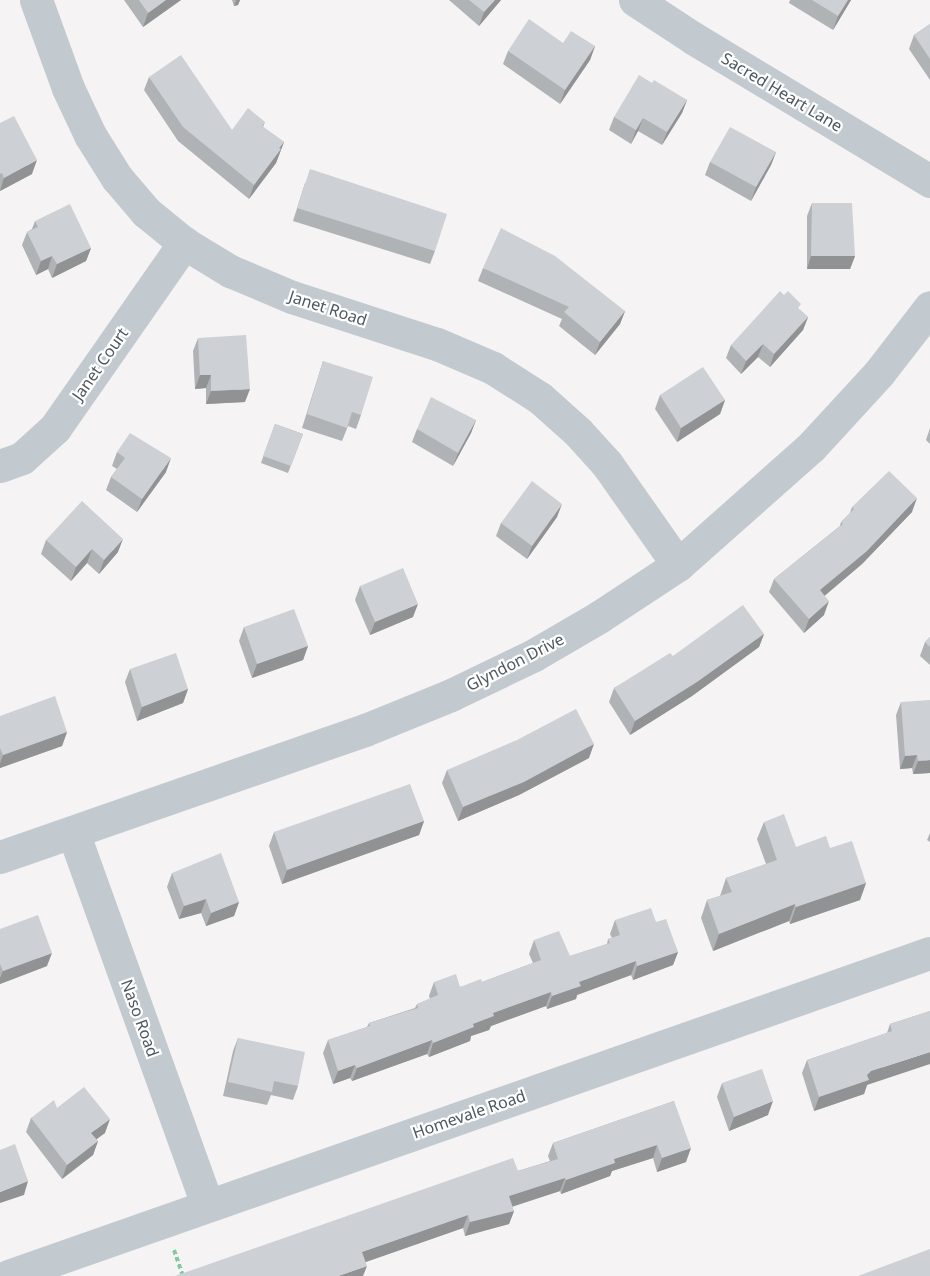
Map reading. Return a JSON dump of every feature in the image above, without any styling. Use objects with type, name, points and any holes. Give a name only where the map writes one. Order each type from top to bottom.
[{"type":"street","name":"Janet Road","points":[[36,0],[68,88],[90,135],[117,178],[146,212],[184,243],[230,271],[292,297],[437,344],[493,368],[540,398],[578,432],[607,464],[678,565]]},
{"type":"street","name":"Sacred Heart Lane","points":[[635,0],[703,44],[930,181]]},
{"type":"street","name":"Janet Court","points":[[0,466],[22,458],[55,428],[184,243]]},
{"type":"street","name":"Glyndon Drive","points":[[0,857],[365,730],[451,696],[534,655],[678,565],[811,447],[879,373],[930,307]]},
{"type":"street","name":"Naso Road","points":[[73,832],[207,1205]]},
{"type":"street","name":"Homevale Road","points":[[8,1276],[930,953]]},
{"type":"building","points":[[139,0],[166,0],[148,13]]},
{"type":"building","points":[[469,0],[495,0],[484,12]]},
{"type":"building","points":[[812,0],[848,0],[838,16]]},
{"type":"building","points":[[529,19],[563,43],[571,31],[595,46],[565,90],[508,51]]},
{"type":"building","points":[[930,24],[930,59],[914,35]]},
{"type":"building","points":[[181,55],[232,130],[248,108],[265,122],[262,126],[284,142],[254,185],[183,127],[149,77]]},
{"type":"building","points":[[639,75],[652,83],[654,80],[687,100],[667,132],[643,118],[636,130],[614,117]]},
{"type":"building","points":[[14,116],[37,160],[4,178],[2,173],[0,174],[0,123]]},
{"type":"building","points":[[730,127],[776,152],[756,187],[710,162]]},
{"type":"building","points":[[310,169],[447,214],[435,251],[297,208]]},
{"type":"building","points":[[812,203],[852,203],[855,256],[811,256]]},
{"type":"building","points":[[70,204],[91,248],[57,264],[52,256],[41,261],[27,232],[38,227],[35,221]]},
{"type":"building","points":[[501,228],[555,256],[625,311],[600,342],[564,312],[569,307],[483,268]]},
{"type":"building","points":[[780,291],[784,295],[788,291],[801,304],[798,308],[808,317],[774,354],[763,344],[746,361],[731,345]]},
{"type":"building","points":[[246,335],[250,389],[211,391],[211,375],[200,375],[198,338]]},
{"type":"building","points":[[323,361],[373,377],[361,415],[352,412],[347,428],[307,414]]},
{"type":"building","points":[[703,367],[725,400],[681,428],[660,395]]},
{"type":"building","points":[[431,397],[476,420],[458,453],[417,429]]},
{"type":"building","points":[[275,424],[303,434],[291,466],[263,456]]},
{"type":"building","points":[[130,433],[171,458],[142,499],[111,477],[125,458],[117,452]]},
{"type":"building","points":[[889,471],[917,498],[867,551],[820,590],[829,601],[809,619],[774,579],[843,524],[841,522],[854,509],[852,507]]},
{"type":"building","points":[[532,481],[562,504],[532,546],[501,523]]},
{"type":"building","points":[[82,501],[123,539],[104,560],[92,549],[76,567],[46,540]]},
{"type":"building","points":[[403,568],[418,604],[375,622],[360,586]]},
{"type":"building","points":[[743,605],[764,634],[697,682],[635,721],[614,688],[670,653],[673,656]]},
{"type":"building","points":[[294,609],[308,646],[257,664],[244,627]]},
{"type":"building","points":[[930,637],[930,647],[925,642]]},
{"type":"building","points":[[176,653],[188,689],[142,707],[130,669]]},
{"type":"building","points":[[55,696],[67,732],[3,755],[0,748],[0,716]]},
{"type":"building","points":[[930,700],[930,760],[918,761],[917,755],[905,756],[901,702]]},
{"type":"building","points":[[576,709],[594,744],[524,782],[463,807],[447,770],[517,740]]},
{"type":"building","points":[[410,784],[424,821],[287,870],[274,832]]},
{"type":"building","points":[[784,814],[796,847],[826,836],[830,848],[852,841],[866,883],[796,907],[795,904],[719,934],[707,900],[732,892],[726,878],[777,860],[764,822]]},
{"type":"building","points":[[221,853],[239,902],[211,913],[206,899],[184,906],[172,873]]},
{"type":"building","points":[[651,908],[656,922],[666,919],[678,952],[637,966],[636,961],[579,982],[581,986],[552,996],[551,992],[493,1013],[494,1016],[473,1024],[474,1027],[433,1043],[432,1040],[357,1068],[355,1065],[338,1071],[328,1040],[370,1026],[369,1023],[418,1008],[417,1004],[438,995],[434,982],[456,974],[460,987],[481,979],[482,982],[541,960],[534,940],[559,931],[570,956],[610,943],[608,939],[620,935],[615,920]]},
{"type":"building","points":[[38,915],[52,953],[3,971],[0,964],[0,929]]},
{"type":"building","points":[[930,1011],[930,1052],[871,1071],[867,1075],[869,1080],[819,1097],[807,1060],[892,1031],[890,1024]]},
{"type":"building","points":[[238,1038],[305,1052],[298,1086],[274,1081],[272,1092],[228,1082]]},
{"type":"building","points":[[762,1069],[773,1101],[734,1117],[722,1083]]},
{"type":"building","points":[[84,1087],[110,1119],[91,1133],[98,1141],[67,1165],[31,1118],[54,1100],[57,1108]]},
{"type":"building","points":[[674,1101],[691,1148],[662,1158],[657,1145],[614,1159],[615,1163],[566,1180],[565,1178],[509,1196],[514,1211],[470,1222],[468,1215],[362,1252],[367,1266],[338,1276],[175,1276],[513,1158],[518,1171],[558,1159],[553,1143]]},
{"type":"building","points":[[15,1144],[28,1181],[0,1192],[0,1150]]},
{"type":"building","points":[[930,1249],[930,1276],[858,1276]]}]
